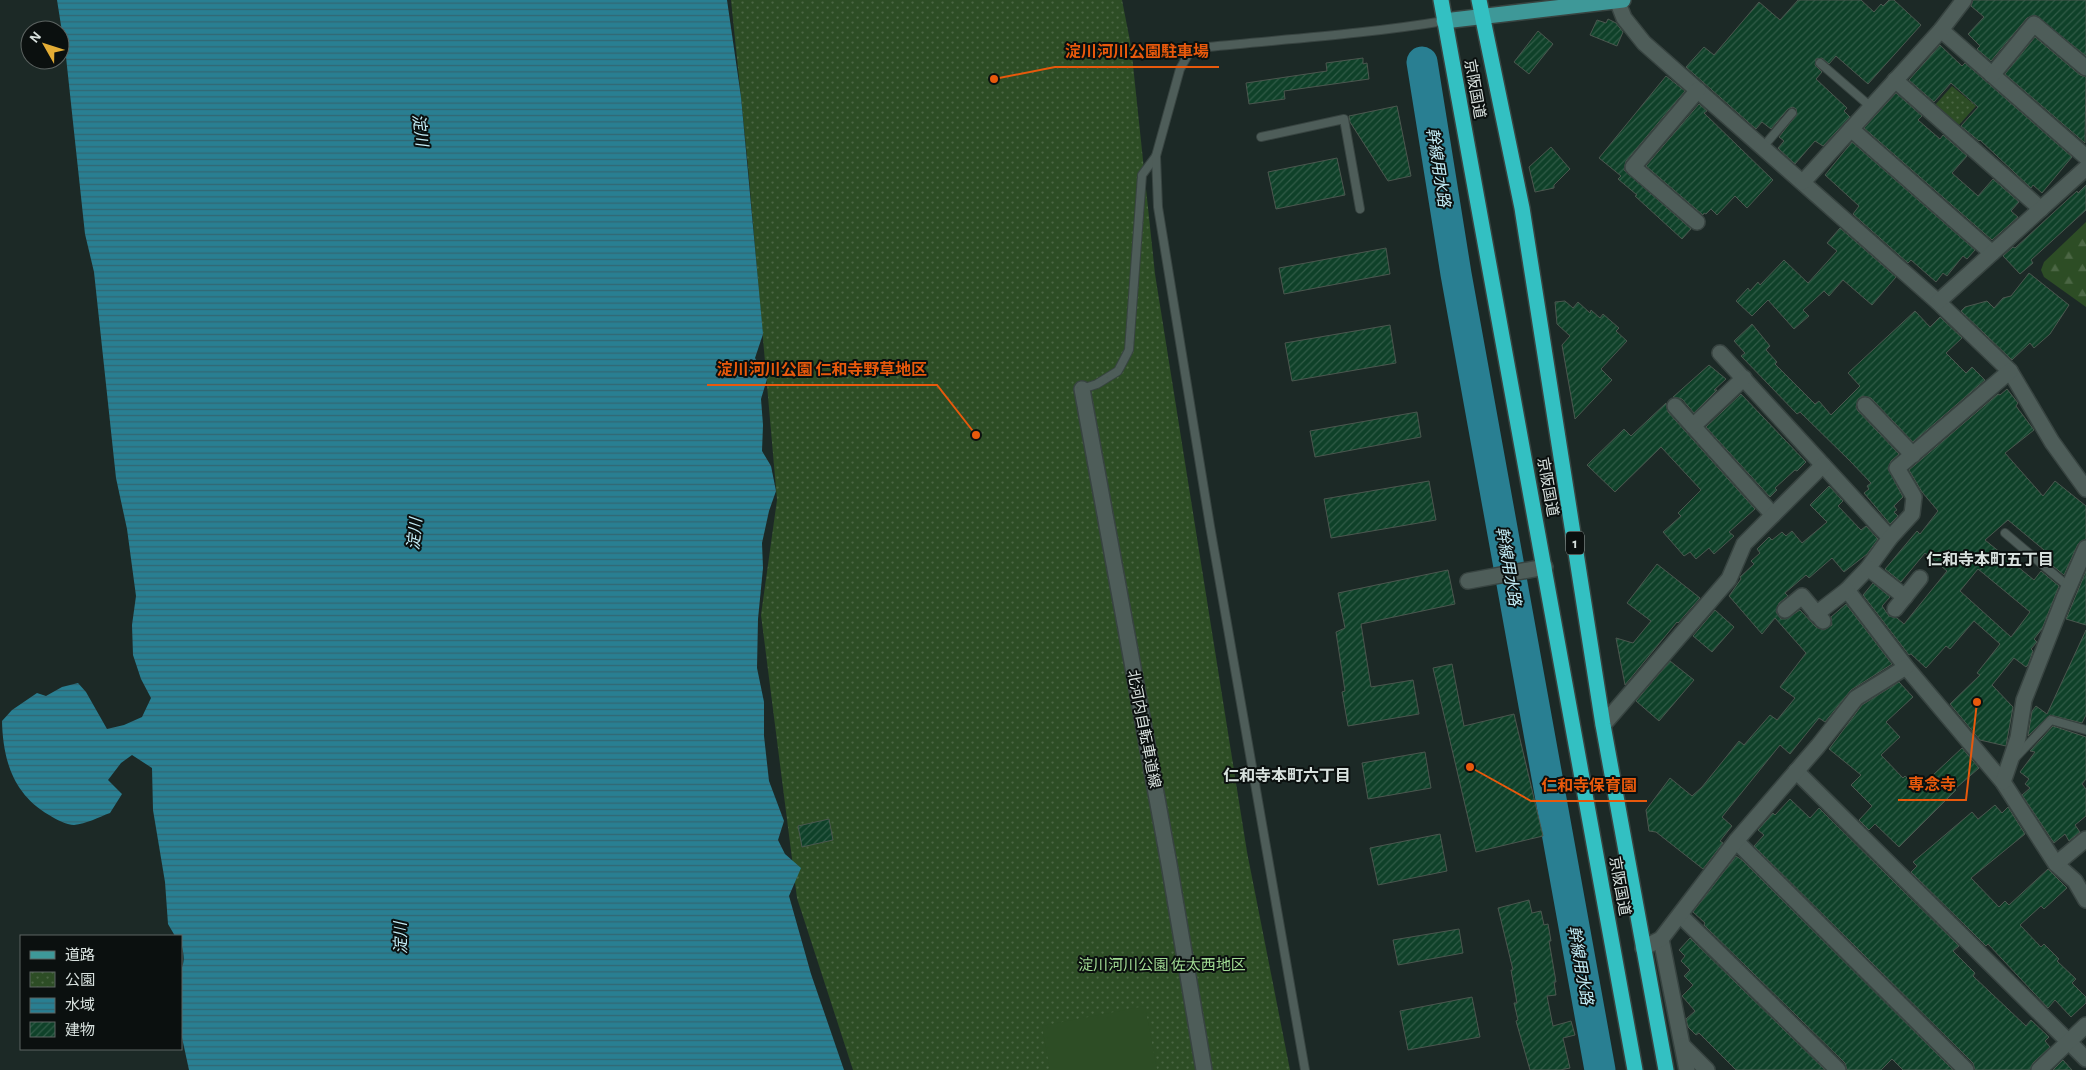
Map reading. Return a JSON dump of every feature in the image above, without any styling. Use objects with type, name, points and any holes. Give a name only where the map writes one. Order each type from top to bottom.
[{"type":"highway","name":"京阪国道","points":[[1441,0],[1635,1070]]},
{"type":"highway","name":"京阪国道","points":[[1479,0],[1522,208],[1604,725],[1666,1070]]},
{"type":"main road","points":[[1444,21],[1623,0]]},
{"type":"street","points":[[1617,0],[1624,18],[1644,43],[1938,302],[2010,372],[2052,442],[2086,489]]},
{"type":"street","points":[[1803,182],[1941,30],[1964,0]]},
{"type":"street","points":[[1992,75],[2034,24],[2086,68]]},
{"type":"street","points":[[1941,30],[2086,157]]},
{"type":"street","points":[[1895,80],[2041,209]]},
{"type":"street","points":[[1697,222],[1632,167],[1698,90]]},
{"type":"street","points":[[1851,129],[1992,253]]},
{"type":"street","points":[[1938,302],[2086,168]]},
{"type":"street","points":[[1720,352],[1890,538]]},
{"type":"street","points":[[1785,610],[1802,596],[1820,618],[1868,568],[1890,538],[1912,514],[1914,497],[1896,468],[2010,372]]},
{"type":"street","points":[[1693,426],[1744,378]]},
{"type":"street","name":"北河内自転車道線","points":[[1082,389],[1167,854],[1204,1070]]},
{"type":"street","points":[[1865,405],[1913,455]]},
{"type":"street","points":[[1676,406],[1773,515]]},
{"type":"street","points":[[1604,725],[1728,579],[1744,544],[1823,465]]},
{"type":"street","points":[[2002,782],[2018,738],[2024,700],[2068,587],[2086,548]]},
{"type":"street","points":[[1468,581],[1545,566]]},
{"type":"street","points":[[1868,568],[1905,597]]},
{"type":"street","points":[[1895,609],[1920,578]]},
{"type":"street","points":[[1847,590],[1906,667],[2002,782],[2056,864],[2075,881],[2086,900]]},
{"type":"street","points":[[1643,948],[1661,939],[1736,841],[1856,698],[1906,667]]},
{"type":"street","points":[[1796,771],[2086,1059]]},
{"type":"street","points":[[2056,864],[2086,839]]},
{"type":"street","points":[[1736,841],[1966,1070]]},
{"type":"street","points":[[1680,915],[1838,1070]]},
{"type":"street","points":[[1661,939],[1687,1070]]},
{"type":"street","points":[[2039,1070],[2086,1025]]},
{"type":"street","points":[[1683,1046],[1707,1070]]},
{"type":"lane","points":[[1305,1070],[1210,526],[1158,207],[1156,156],[1180,69],[1189,53],[1208,47],[1329,34],[1359,34],[1444,21]]},
{"type":"lane","points":[[1820,63],[1871,107]]},
{"type":"lane","points":[[1763,147],[1792,113]]},
{"type":"lane","points":[[1261,137],[1344,119],[1360,208]]},
{"type":"lane","points":[[1082,389],[1097,384],[1118,372],[1129,350],[1142,175],[1156,156]]},
{"type":"lane","points":[[2005,533],[2068,587]]},
{"type":"lane","points":[[2009,764],[2051,720],[2086,730]]},
{"type":"green space","name":"淀川河川公園 佐太西地区","points":[[731,0],[1122,0],[1131,46],[1155,274],[1247,852],[1290,1070],[853,1070],[797,898],[761,615],[777,500],[748,166]]},
{"type":"green space","points":[[1952,86],[1976,106],[1959,125],[1935,105]]},
{"type":"green space","points":[[2086,222],[2086,307],[2044,277],[2041,270],[2044,262]]},
{"type":"green space","points":[[1145,1006],[1157,1070],[1050,1070],[1042,1026]]},
{"type":"water","name":"淀川","points":[[57,0],[727,0],[741,97],[763,334],[755,358],[767,379],[761,399],[762,451],[771,466],[776,491],[769,511],[762,543],[763,568],[758,619],[757,668],[764,702],[764,736],[769,781],[784,821],[778,840],[785,854],[801,868],[789,896],[811,974],[844,1070],[189,1070],[182,1038],[182,968],[184,961],[182,935],[174,935],[168,924],[165,882],[153,810],[152,768],[132,755],[121,763],[108,780],[122,794],[110,813],[83,823],[71,825],[52,817],[37,807],[27,797],[12,775],[3,735],[2,721],[12,710],[37,693],[46,696],[62,687],[78,683],[86,692],[107,729],[124,725],[142,717],[151,698],[141,679],[133,655],[132,625],[136,596],[127,529],[116,478],[94,272],[85,234],[67,70],[70,70],[70,20],[60,20]]},
{"type":"building","points":[[1798,0],[1861,0],[1874,12],[1881,4],[1883,6],[1889,0],[1894,0],[1921,25],[1868,84],[1836,56],[1829,64],[1822,58],[1816,59],[1815,65],[1822,72],[1816,79],[1847,108],[1844,111],[1850,117],[1823,146],[1815,141],[1795,164],[1778,148],[1784,141],[1779,137],[1797,114],[1796,109],[1793,107],[1788,109],[1771,129],[1762,122],[1756,129],[1686,67],[1704,47],[1714,55],[1759,2],[1780,20]]},
{"type":"building","points":[[1973,0],[2086,0],[2086,56],[2035,15],[2027,18],[1991,61],[1977,49],[1980,46],[1968,34],[1984,17],[1971,6]]},
{"type":"building","points":[[1608,19],[1616,23],[1623,32],[1617,46],[1590,35],[1597,20],[1606,23]]},
{"type":"building","points":[[1538,31],[1553,44],[1529,74],[1514,62]]},
{"type":"building","points":[[2035,37],[2080,75],[2086,77],[2085,143],[2005,74]]},
{"type":"building","points":[[1940,45],[1962,66],[1965,63],[2072,157],[2042,193],[2033,185],[2031,188],[1980,140],[1961,126],[1978,107],[1951,83],[1934,102],[1909,80]]},
{"type":"building","points":[[1363,58],[1363,64],[1367,63],[1369,79],[1284,91],[1285,99],[1249,104],[1246,83],[1327,71],[1326,63]]},
{"type":"building","points":[[1666,76],[1685,91],[1626,161],[1624,170],[1691,229],[1682,239],[1618,179],[1621,176],[1599,158]]},
{"type":"building","points":[[1896,93],[1922,116],[1918,120],[1940,139],[1943,135],[1967,156],[1952,173],[1978,196],[1993,179],[2019,202],[2011,211],[2018,217],[1992,240],[1864,128]]},
{"type":"building","points":[[1699,104],[1707,111],[1704,113],[1773,180],[1747,208],[1735,196],[1717,215],[1711,209],[1703,215],[1646,166]]},
{"type":"building","points":[[1397,106],[1411,176],[1388,181],[1350,122],[1349,116]]},
{"type":"building","points":[[1852,142],[1975,250],[1967,259],[1963,256],[1947,276],[1943,273],[1936,282],[1911,260],[1908,263],[1853,214],[1859,206],[1825,175]]},
{"type":"building","points":[[1551,147],[1570,169],[1554,185],[1554,188],[1535,192],[1529,167]]},
{"type":"building","points":[[1337,158],[1345,195],[1276,209],[1268,172]]},
{"type":"building","points":[[2086,185],[2086,210],[2031,260],[2033,263],[2020,274],[2003,256],[2013,247],[2015,248]]},
{"type":"building","points":[[1840,228],[1896,277],[1872,305],[1843,280],[1829,296],[1824,291],[1803,310],[1809,316],[1794,329],[1768,300],[1752,316],[1736,301],[1748,288],[1750,291],[1758,282],[1760,285],[1784,260],[1808,283],[1837,251],[1827,243]]},
{"type":"building","points":[[1386,248],[1390,274],[1284,294],[1279,268]]},
{"type":"building","points":[[2029,273],[2069,305],[2050,334],[2034,348],[2030,343],[2012,360],[1961,311],[1965,307],[1987,301],[1994,308],[2003,298],[2011,296]]},
{"type":"building","points":[[1565,301],[1573,308],[1578,302],[1590,313],[1591,310],[1600,318],[1603,314],[1619,328],[1616,331],[1627,341],[1601,369],[1612,380],[1575,419],[1562,345],[1570,336],[1557,324],[1555,302]]},
{"type":"building","points":[[1915,311],[1930,327],[1940,317],[1962,338],[1946,353],[1966,373],[1972,367],[1985,380],[1913,442],[1871,398],[1863,396],[1858,399],[1856,407],[1858,411],[1899,454],[1891,461],[1888,469],[1903,497],[1894,506],[1897,510],[1894,512],[1898,516],[1890,524],[1864,493],[1869,489],[1867,486],[1871,483],[1800,412],[1797,414],[1741,356],[1745,353],[1734,341],[1752,324],[1770,346],[1766,350],[1777,362],[1775,364],[1815,404],[1819,401],[1831,415],[1860,386],[1848,373]]},
{"type":"building","points":[[1390,325],[1396,363],[1292,381],[1285,343]]},
{"type":"building","points":[[1709,365],[1726,379],[1694,413],[1682,399],[1673,397]]},
{"type":"building","points":[[2007,389],[2018,403],[2016,406],[2034,430],[2005,453],[2043,496],[2055,481],[2086,506],[2086,539],[2078,544],[2064,575],[2048,562],[2051,558],[2050,555],[2008,520],[1985,540],[2034,580],[2041,571],[2059,586],[2042,629],[2034,639],[2037,642],[2031,649],[2033,651],[2028,665],[2026,667],[2014,658],[1992,685],[2013,707],[2006,746],[1980,740],[1950,704],[1980,675],[1977,673],[2000,644],[1974,621],[1950,649],[1946,646],[1926,668],[1911,654],[1909,655],[1863,595],[1873,583],[1890,597],[1882,606],[1889,616],[1897,618],[1904,624],[1947,571],[1925,553],[1901,582],[1885,569],[1917,531],[1920,534],[1938,511],[1922,492],[1909,470],[1998,394],[2000,395]],"holes":[[[1978,569],[2030,612],[2011,637],[1960,591]]]},
{"type":"building","points":[[1741,394],[1806,462],[1775,488],[1777,490],[1770,497],[1706,427]]},
{"type":"building","points":[[1666,403],[1668,412],[1755,509],[1729,532],[1734,536],[1714,554],[1709,548],[1696,559],[1690,552],[1684,556],[1663,532],[1681,516],[1678,513],[1701,490],[1661,447],[1615,492],[1587,465],[1624,429],[1631,436]]},
{"type":"building","points":[[1417,412],[1421,437],[1315,457],[1310,431]]},
{"type":"building","points":[[1429,481],[1436,520],[1331,538],[1324,499]]},
{"type":"building","points":[[1829,486],[1843,501],[1838,506],[1861,530],[1866,526],[1878,539],[1867,554],[1844,572],[1832,558],[1809,578],[1806,575],[1785,593],[1788,596],[1779,603],[1776,612],[1781,619],[1786,619],[1800,610],[1816,627],[1824,630],[1832,625],[1831,617],[1846,604],[1892,664],[1851,690],[1825,722],[1819,718],[1790,754],[1780,745],[1722,817],[1732,826],[1720,841],[1723,843],[1703,869],[1656,832],[1649,831],[1646,810],[1670,778],[1692,796],[1702,787],[1739,741],[1744,745],[1770,715],[1777,720],[1795,698],[1780,687],[1806,653],[1775,618],[1762,634],[1729,596],[1741,579],[1740,577],[1754,564],[1751,561],[1760,553],[1757,549],[1769,537],[1772,540],[1782,532],[1786,536],[1792,531],[1802,543],[1827,522],[1810,505]]},
{"type":"building","points":[[1657,564],[1700,598],[1677,622],[1625,685],[1616,638],[1633,643],[1651,621],[1627,603]]},
{"type":"building","points":[[1448,570],[1455,604],[1361,624],[1371,687],[1413,680],[1419,714],[1348,726],[1342,692],[1345,691],[1336,632],[1345,628],[1338,593]]},
{"type":"building","points":[[2086,571],[2086,625],[2066,619]]},
{"type":"building","points":[[1715,610],[1734,627],[1712,652],[1693,636]]},
{"type":"building","points":[[2086,630],[2086,715],[2082,723],[2050,715],[2028,736],[2032,711],[2036,706],[2047,714]]},
{"type":"building","points":[[1670,661],[1694,680],[1659,721],[1636,701]]},
{"type":"building","points":[[1452,664],[1464,726],[1514,714],[1543,836],[1476,852],[1433,668]]},
{"type":"building","points":[[1899,682],[1913,697],[1886,722],[1900,737],[1881,755],[1903,778],[1905,776],[1919,788],[1962,748],[1979,768],[1955,789],[1899,847],[1875,824],[1869,830],[1859,820],[1872,806],[1851,785],[1861,775],[1829,749],[1862,705]]},
{"type":"building","points":[[2053,726],[2086,737],[2086,779],[2082,784],[2086,789],[2086,816],[2075,825],[2080,832],[2069,841],[2065,834],[2054,843],[2022,795],[2030,788],[2025,784],[2029,779],[2020,772],[2035,752],[2030,751]]},
{"type":"building","points":[[1425,752],[1431,788],[1368,799],[1362,763]]},
{"type":"building","points":[[1790,799],[1810,818],[1819,808],[1959,946],[1953,951],[1975,973],[1973,976],[2026,1026],[2031,1020],[2049,1037],[2045,1041],[2050,1047],[2033,1063],[2030,1070],[1975,1070],[1973,1063],[1754,846],[1764,835],[1758,830],[1773,813],[1775,815]]},
{"type":"building","points":[[1995,805],[2002,813],[2008,807],[2025,834],[1971,878],[1999,907],[2005,901],[2009,905],[2048,869],[2067,888],[2044,909],[2041,906],[2020,925],[2041,947],[2044,944],[2059,959],[2057,961],[2076,979],[2072,983],[2086,997],[2086,1003],[2071,1017],[2055,1000],[2048,1008],[1988,944],[1986,946],[1911,872],[1917,866],[1913,862],[1972,812],[1978,819]]},
{"type":"building","points":[[829,819],[833,840],[802,847],[798,826]]},
{"type":"building","points":[[1440,834],[1447,871],[1378,885],[1370,848]]},
{"type":"building","points":[[1736,856],[1953,1070],[1903,1070],[1892,1059],[1881,1070],[1847,1070],[1845,1063],[1693,912]]},
{"type":"building","points":[[1529,900],[1532,913],[1541,911],[1544,925],[1548,924],[1556,995],[1547,996],[1553,1026],[1571,1021],[1575,1035],[1563,1038],[1570,1068],[1530,1070],[1516,1021],[1518,1020],[1514,1003],[1517,1003],[1511,970],[1513,970],[1498,908]]},
{"type":"building","points":[[1459,929],[1463,953],[1398,965],[1393,940]]},
{"type":"building","points":[[1690,938],[1825,1070],[1736,1070],[1699,1033],[1696,1035],[1688,1027],[1686,1019],[1695,1011],[1682,996],[1693,985],[1684,976],[1690,970],[1681,961],[1685,956],[1679,950]]},
{"type":"building","points":[[1472,997],[1480,1037],[1408,1050],[1400,1011]]},
{"type":"building","points":[[2063,1060],[2072,1070],[2053,1070]]},
{"type":"waterway","name":"幹線用水路","points":[[1422,62],[1456,274],[1600,1070]]},
{"type":"place","name":"淀川河川公園駐車場","points":[[994,79]]},
{"type":"place","name":"淀川河川公園 仁和寺野草地区","points":[[976,435]]},
{"type":"place","name":"専念寺","points":[[1977,702]]},
{"type":"place","name":"仁和寺保育園","points":[[1470,767]]},
{"type":"district","name":"仁和寺本町五丁目","points":[[1990,559]]},
{"type":"district","name":"仁和寺本町六丁目","points":[[1287,775]]}]
